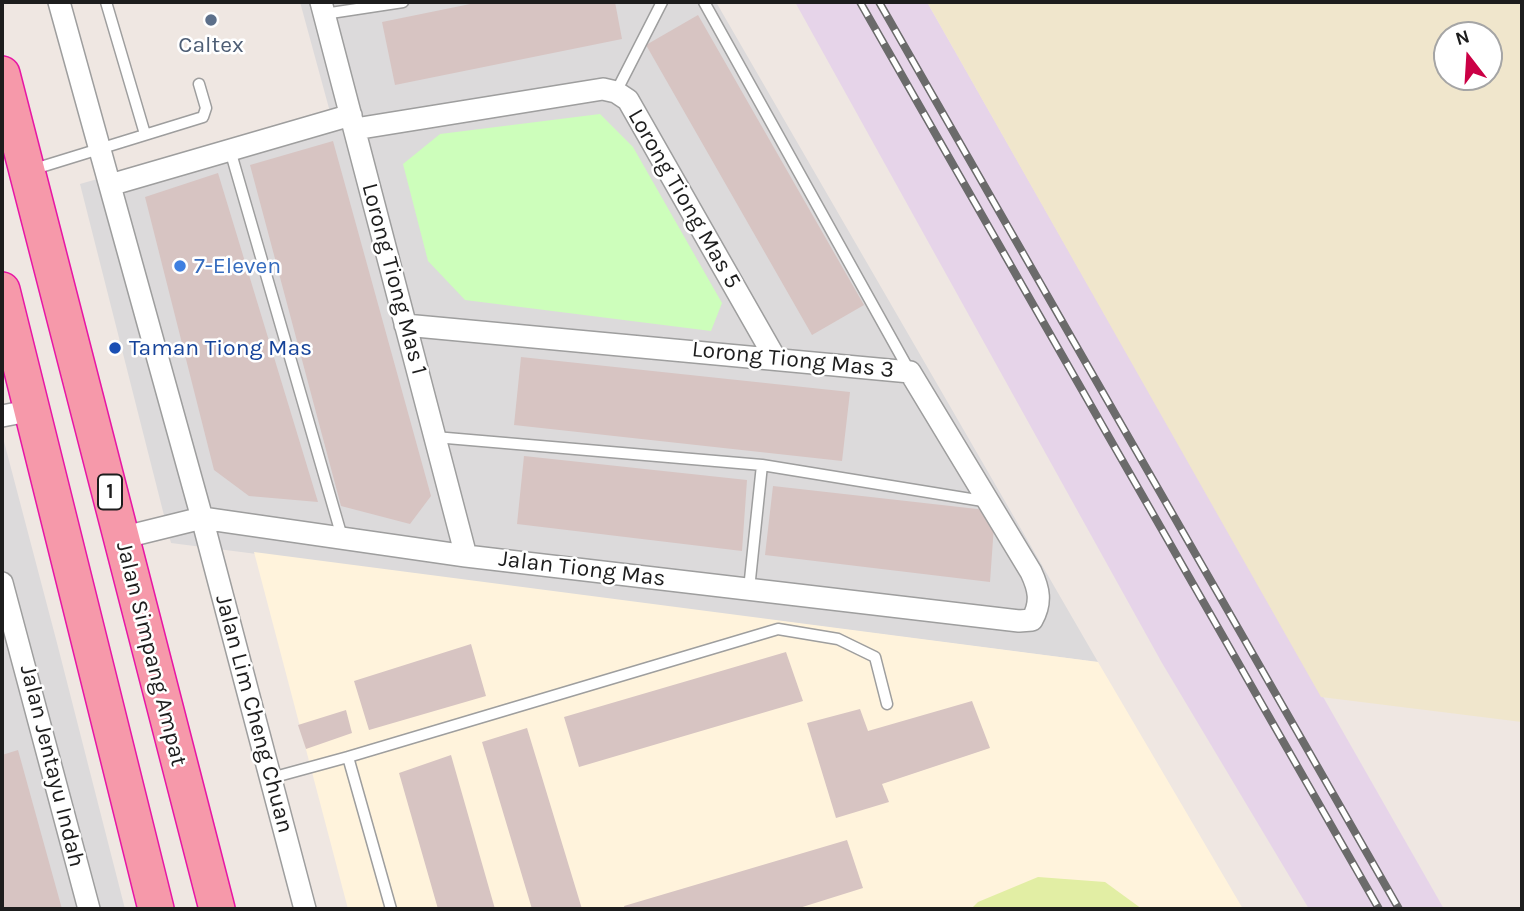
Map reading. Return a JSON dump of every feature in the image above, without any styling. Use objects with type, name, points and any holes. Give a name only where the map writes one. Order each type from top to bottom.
[{"type":"highway","name":"Jalan Simpang Ampat","points":[[2,74],[217,909]]},
{"type":"highway","points":[[2,290],[18,413],[156,909]]},
{"type":"street","name":"Jalan Lim Cheng Chuan","points":[[59,2],[202,519],[305,909]]},
{"type":"street","name":"Lorong Tiong Mas 1","points":[[323,8],[466,556]]},
{"type":"street","name":"Lorong Tiong Mas 5","points":[[110,185],[230,150],[353,122],[603,89],[616,92],[628,100],[775,358]]},
{"type":"street","name":"Lorong Tiong Mas 3","points":[[405,325],[910,372],[992,503],[1031,572],[1039,589],[1038,608]]},
{"type":"street","name":"Jalan Tiong Mas","points":[[121,538],[202,519],[466,556],[1019,621],[1032,620],[1038,608]]},
{"type":"street","name":"Jalan Jentayu Indah","points":[[2,583],[89,909]]},
{"type":"lane","points":[[106,2],[145,134]]},
{"type":"lane","points":[[323,8],[403,2]]},
{"type":"lane","points":[[616,92],[662,2]]},
{"type":"lane","points":[[704,2],[910,372]]},
{"type":"lane","points":[[28,171],[98,147],[203,117],[206,108],[199,84]]},
{"type":"lane","points":[[230,150],[342,537]]},
{"type":"lane","points":[[435,438],[762,465],[992,503]]},
{"type":"lane","points":[[749,589],[762,465]]},
{"type":"lane","points":[[271,778],[779,629],[838,639],[875,656],[887,704]]},
{"type":"lane","points":[[348,757],[391,909]]},
{"type":"shaded area","name":"Taman Tiong Mas","points":[[300,2],[716,2],[1098,662],[171,543],[80,184],[330,112]]},
{"type":"shaded area","points":[[795,2],[927,2],[1444,909],[1309,909],[1162,663]]},
{"type":"shaded area","points":[[927,2],[1522,2],[1522,722],[1321,697]]},
{"type":"shaded area","points":[[2,434],[57,643],[125,909],[2,909]]},
{"type":"shaded area","points":[[254,552],[1098,662],[1243,909],[348,909]]},
{"type":"green space","points":[[600,114],[633,147],[722,303],[711,331],[465,300],[428,261],[403,164],[440,134]]},
{"type":"green space","points":[[1038,877],[1105,882],[1142,909],[971,909],[978,902]]},
{"type":"building","points":[[480,2],[615,2],[622,39],[395,85],[382,22]]},
{"type":"building","points":[[698,15],[864,305],[812,335],[646,45]]},
{"type":"building","points":[[333,141],[431,496],[410,524],[341,506],[250,165]]},
{"type":"building","points":[[218,173],[318,502],[249,496],[214,470],[145,197]]},
{"type":"building","points":[[521,357],[850,392],[842,461],[514,425]]},
{"type":"building","points":[[524,456],[747,480],[742,551],[517,524]]},
{"type":"building","points":[[773,486],[995,511],[990,582],[765,555]]},
{"type":"building","points":[[471,644],[486,696],[369,730],[354,681]]},
{"type":"building","points":[[786,652],[803,701],[579,767],[564,717]]},
{"type":"building","points":[[972,701],[990,748],[882,784],[889,802],[836,818],[807,723],[860,709],[868,731]]},
{"type":"building","points":[[346,710],[352,733],[306,749],[298,725]]},
{"type":"building","points":[[527,728],[582,909],[532,909],[482,742]]},
{"type":"building","points":[[18,750],[62,909],[2,909],[2,755]]},
{"type":"building","points":[[451,755],[495,909],[438,909],[399,773]]},
{"type":"building","points":[[847,840],[863,888],[796,909],[625,909],[624,906]]},
{"type":"railway","points":[[860,2],[1379,909]]},
{"type":"railway","points":[[879,2],[1399,909]]},
{"type":"place","name":"Caltex","points":[[211,20]]},
{"type":"place","name":"7-Eleven","points":[[180,266]]},
{"type":"place","name":"Taman Tiong Mas","points":[[115,348]]}]
